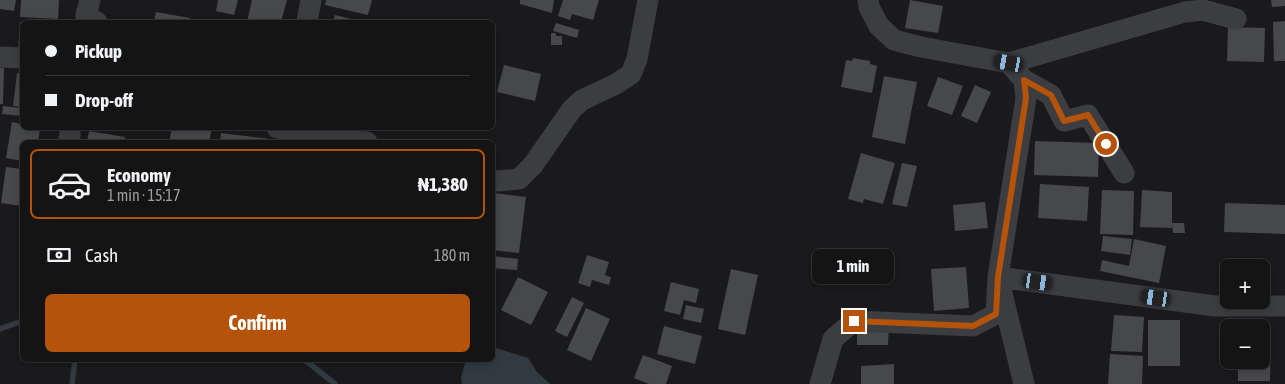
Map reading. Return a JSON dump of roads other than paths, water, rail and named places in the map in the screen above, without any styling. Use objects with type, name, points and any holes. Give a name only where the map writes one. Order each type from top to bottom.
[{"type":"street","points":[[307,20],[311,0]]},
{"type":"street","points":[[495,180],[519,179],[533,165],[572,109],[582,100],[616,84],[631,74],[637,59],[648,0]]},
{"type":"street","points":[[868,0],[869,7],[879,26],[894,40],[920,47],[1009,63],[1185,12],[1203,10],[1236,19]]},
{"type":"street","points":[[0,57],[20,58]]},
{"type":"street","points":[[1009,63],[1024,80],[1051,95],[1064,121],[1088,115],[1124,173]]},
{"type":"street","points":[[820,384],[833,339],[854,321],[973,326],[996,314],[998,277],[1026,98],[1024,80]]},
{"type":"street","points":[[287,130],[342,140]]},
{"type":"street","points":[[998,277],[1215,306],[1285,306]]},
{"type":"street","points":[[998,277],[1024,384]]},
{"type":"waterway","points":[[0,329],[20,322]]},
{"type":"waterway","points":[[72,384],[75,362]]},
{"type":"waterway","points":[[308,362],[335,384]]}]
